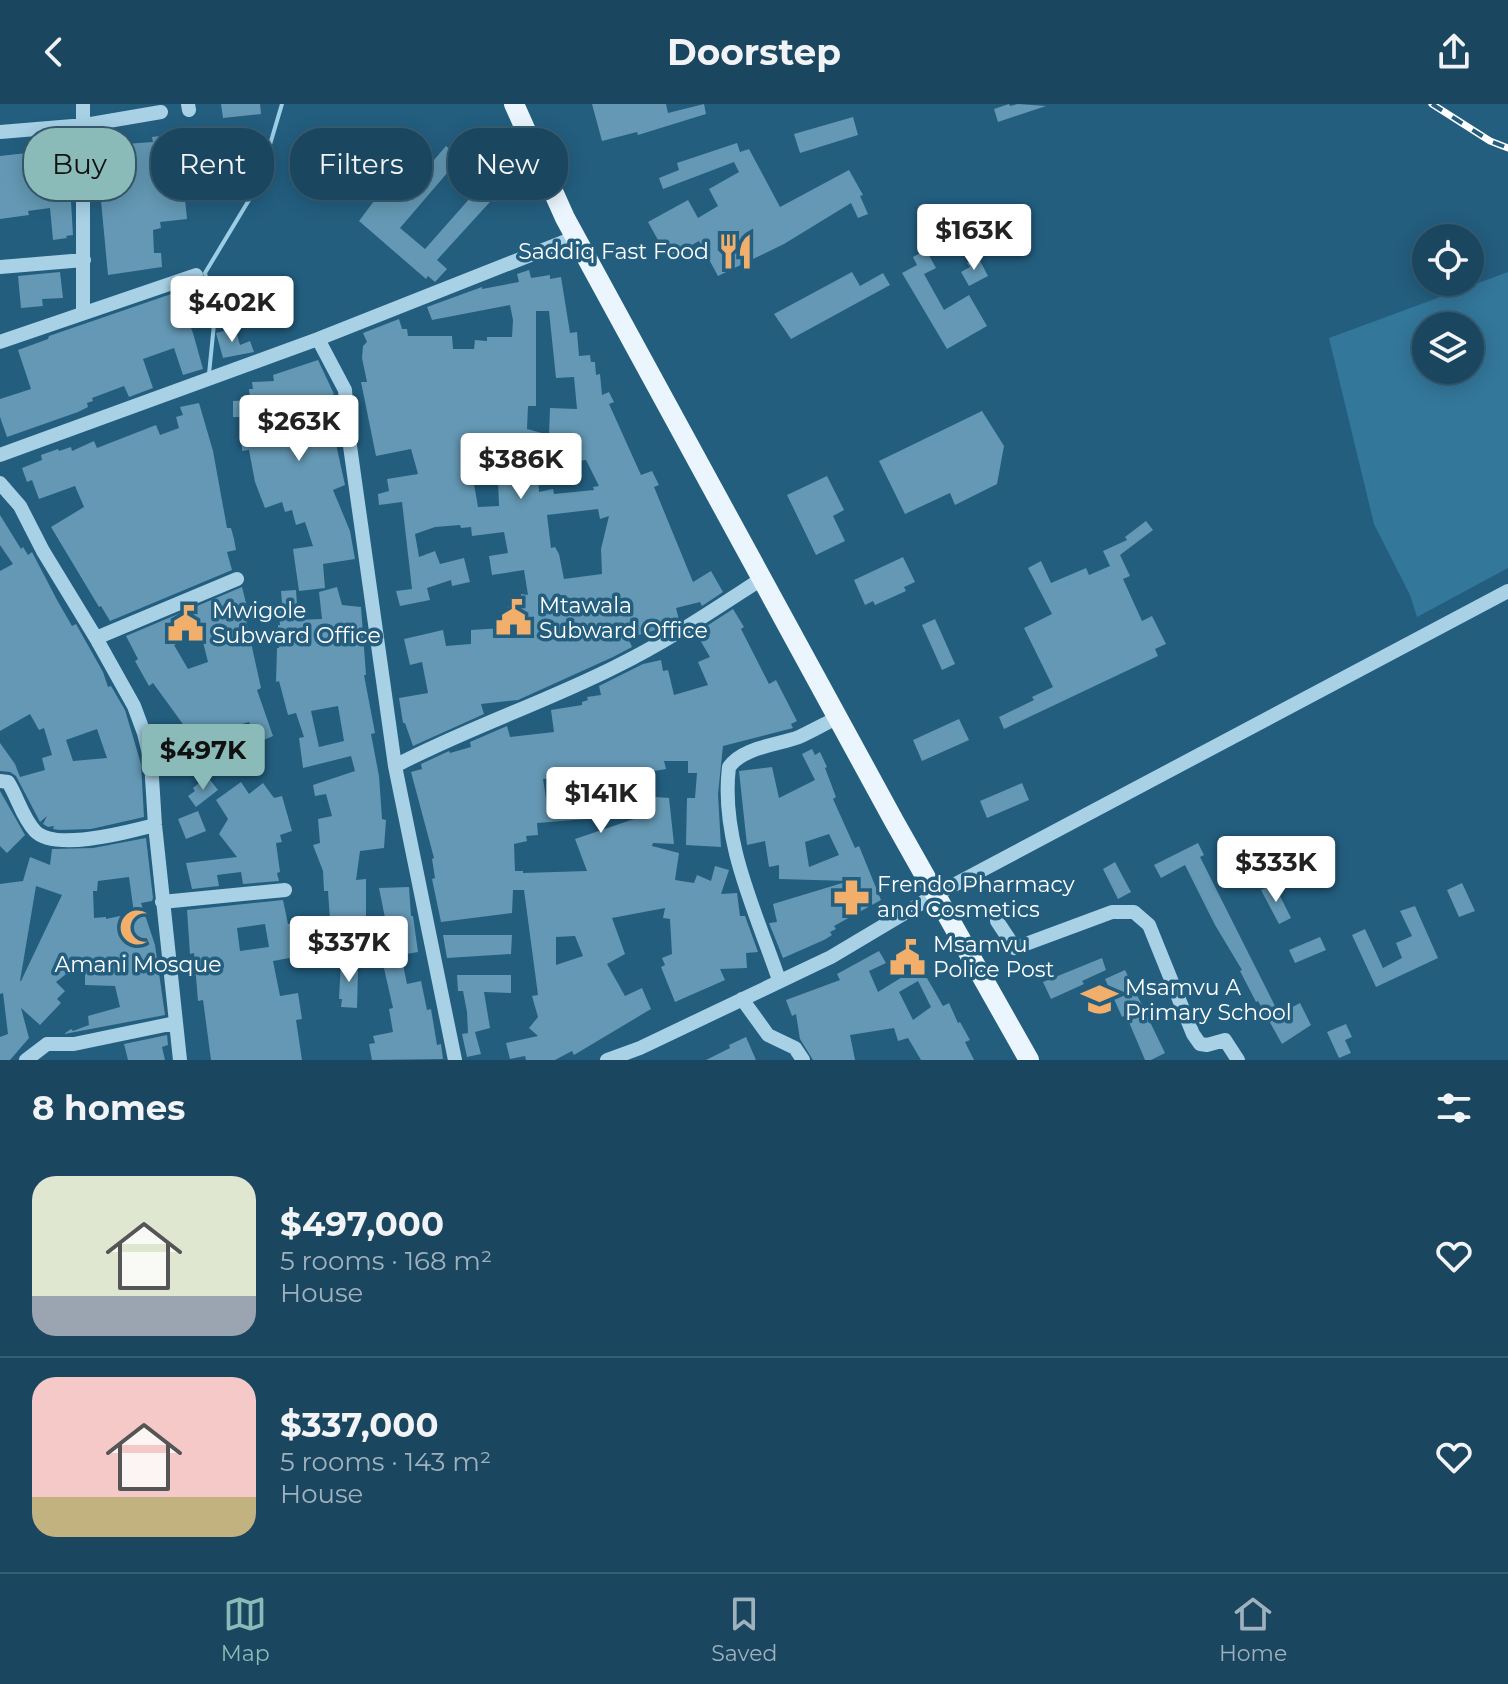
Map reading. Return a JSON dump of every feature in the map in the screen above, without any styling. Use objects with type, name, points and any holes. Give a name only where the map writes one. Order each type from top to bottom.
[{"type":"main road","points":[[514,104],[565,218],[679,431],[1029,1060]]},
{"type":"street","points":[[83,104],[83,313]]},
{"type":"street","points":[[0,132],[85,125],[161,112]]},
{"type":"street","points":[[0,455],[318,339],[576,237]]},
{"type":"street","points":[[0,267],[84,260]]},
{"type":"street","points":[[0,342],[196,275]]},
{"type":"street","points":[[318,339],[345,390],[349,439],[395,766],[455,1060]]},
{"type":"street","points":[[0,483],[20,506],[134,706],[144,733],[151,762],[162,902],[180,1060]]},
{"type":"street","points":[[395,766],[435,745],[617,667],[763,578]]},
{"type":"street","points":[[96,638],[237,579]]},
{"type":"street","points":[[607,1060],[640,1048],[831,957],[935,895],[1508,591]]},
{"type":"street","points":[[779,980],[735,850],[728,797],[729,767],[736,759],[774,742],[797,738],[839,717]]},
{"type":"street","points":[[0,781],[8,782],[24,817],[37,833],[47,839],[97,838],[155,825]]},
{"type":"street","points":[[162,902],[285,890]]},
{"type":"street","points":[[997,921],[1015,948],[1112,912],[1134,912],[1149,925],[1193,1034],[1200,1044],[1225,1040],[1238,1060]]},
{"type":"street","points":[[742,999],[768,1035],[795,1048],[803,1060]]},
{"type":"street","points":[[26,1060],[47,1044],[74,1044],[175,1023]]},
{"type":"shaded area","points":[[1508,272],[1508,568],[1417,617],[1410,595],[1374,524],[1329,338],[1443,296],[1484,296],[1484,281]]},
{"type":"building","points":[[221,104],[260,104],[261,114],[223,118]]},
{"type":"building","points":[[592,104],[666,104],[668,113],[704,104],[706,114],[638,135],[637,132],[602,141]]},
{"type":"building","points":[[1009,104],[1046,106],[998,122],[994,109]]},
{"type":"building","points":[[853,117],[858,135],[800,153],[794,134]]},
{"type":"building","points":[[151,142],[151,200],[185,200],[187,219],[160,222],[161,228],[153,230],[154,253],[161,253],[162,267],[108,275],[101,200],[135,200],[135,143]]},
{"type":"building","points":[[737,143],[740,152],[749,149],[780,207],[849,170],[863,195],[860,196],[868,214],[858,218],[851,203],[784,244],[718,276],[699,241],[668,258],[648,222],[688,200],[698,218],[718,206],[709,189],[739,172],[734,162],[663,189],[659,178],[679,170],[677,163]]},
{"type":"building","points":[[446,146],[448,148],[448,172],[432,191],[432,162]]},
{"type":"building","points":[[24,153],[24,200],[71,200],[73,235],[53,240],[50,208],[0,219],[0,156]]},
{"type":"building","points":[[375,200],[424,200],[400,228],[425,249],[468,200],[492,200],[437,260],[447,269],[435,282],[428,276],[426,279],[359,221]]},
{"type":"building","points":[[926,250],[936,268],[924,274],[944,310],[969,295],[987,326],[947,349],[902,273],[917,265],[913,257]]},
{"type":"building","points":[[978,257],[988,276],[969,286],[961,272],[970,267],[967,263]]},
{"type":"building","points":[[529,270],[531,278],[561,277],[570,333],[577,332],[579,356],[590,355],[591,362],[595,362],[596,375],[600,374],[602,395],[609,392],[614,402],[609,404],[641,475],[652,471],[659,485],[654,487],[693,582],[711,571],[723,592],[702,606],[700,602],[676,608],[679,620],[660,631],[628,638],[632,647],[613,657],[518,700],[481,704],[484,714],[413,746],[403,723],[399,698],[428,693],[422,662],[410,665],[404,639],[443,630],[446,646],[471,644],[471,630],[503,628],[508,606],[520,606],[521,594],[528,595],[524,570],[492,575],[489,556],[508,553],[504,532],[472,536],[471,527],[435,527],[415,534],[419,557],[435,551],[440,564],[464,558],[470,582],[452,586],[451,580],[427,588],[430,600],[400,606],[396,591],[412,589],[402,502],[379,505],[378,494],[389,491],[387,479],[418,474],[411,449],[376,456],[361,382],[367,382],[362,358],[363,346],[367,342],[363,333],[399,319],[408,336],[452,336],[453,349],[474,349],[475,340],[487,341],[487,337],[512,337],[510,305],[432,320],[427,307],[482,287],[519,282],[517,274]],"holes":[[[536,311],[549,311],[556,378],[574,377],[577,409],[550,408],[549,435],[527,429],[528,406],[536,406]],[[497,452],[499,506],[478,507],[469,455]],[[537,455],[559,459],[559,463],[586,460],[599,486],[593,487],[594,490],[554,494],[553,489],[539,492]],[[598,509],[600,519],[609,516],[601,549],[602,574],[564,579],[559,554],[555,547],[551,548],[547,515]]]},
{"type":"building","points":[[60,272],[63,298],[42,299],[43,306],[21,308],[18,276]]},
{"type":"building","points":[[852,272],[860,286],[883,273],[890,285],[791,339],[774,314]]},
{"type":"building","points":[[177,292],[203,369],[183,375],[174,348],[143,359],[153,388],[129,397],[124,386],[92,398],[93,401],[87,403],[88,407],[78,412],[7,437],[0,417],[0,399],[31,389],[18,350],[49,336]]},
{"type":"building","points":[[235,328],[240,345],[250,341],[254,352],[223,358],[216,333]]},
{"type":"building","points":[[318,360],[334,394],[330,396],[345,485],[333,490],[350,531],[355,559],[323,564],[325,588],[299,591],[293,549],[313,546],[305,522],[296,525],[292,510],[285,512],[282,502],[265,508],[255,482],[249,450],[242,451],[241,417],[233,417],[233,401],[250,400],[252,382],[274,381],[273,375]]},
{"type":"building","points":[[199,403],[213,451],[227,528],[231,528],[234,539],[236,550],[227,552],[232,570],[110,621],[51,527],[84,507],[75,486],[39,499],[32,480],[27,482],[22,468],[42,460],[41,455],[58,449],[71,447],[72,451],[94,441],[97,448],[156,425],[160,435],[179,428],[176,417],[183,415],[180,407]]},
{"type":"building","points":[[982,411],[1004,446],[997,484],[955,505],[950,493],[905,514],[879,461]]},
{"type":"building","points":[[827,476],[844,510],[833,516],[845,541],[816,555],[787,495]]},
{"type":"building","points":[[0,515],[21,549],[23,547],[28,555],[32,552],[72,626],[76,624],[108,687],[111,686],[125,710],[141,764],[144,817],[91,829],[53,829],[54,826],[43,824],[47,816],[40,822],[16,776],[0,771],[0,743],[20,777],[45,770],[42,758],[52,755],[44,728],[39,730],[30,714],[0,731],[0,571],[13,564],[0,545]],"holes":[[[97,729],[107,758],[73,761],[66,740]]]},
{"type":"building","points":[[1146,521],[1153,530],[1120,555],[1130,576],[1123,579],[1142,621],[1152,616],[1166,644],[1155,649],[1158,656],[1004,729],[999,717],[1053,687],[1024,628],[1052,614],[1028,568],[1041,561],[1051,583],[1086,568],[1089,575],[1110,566],[1103,551],[1127,540],[1125,537]]},
{"type":"building","points":[[903,557],[915,582],[904,587],[906,591],[875,605],[873,601],[865,605],[854,580]]},
{"type":"building","points":[[242,587],[261,688],[257,690],[273,736],[257,743],[249,722],[215,732],[225,756],[209,762],[199,740],[196,742],[153,683],[149,686],[126,636]],"holes":[[[199,626],[208,662],[188,669],[174,645],[179,643],[174,634]]]},
{"type":"building","points":[[337,587],[342,605],[361,607],[364,675],[375,733],[371,734],[379,776],[382,819],[386,820],[384,848],[360,851],[356,880],[366,879],[366,944],[344,945],[338,921],[330,921],[328,891],[324,891],[323,871],[313,845],[320,843],[318,819],[332,816],[326,794],[315,796],[313,785],[355,771],[351,756],[303,768],[299,738],[304,737],[296,713],[288,715],[279,681],[276,682],[281,591],[296,590],[298,620],[322,619],[319,592]],"holes":[[[338,706],[344,741],[319,747],[311,711]]]},
{"type":"building","points":[[733,609],[769,684],[776,680],[797,721],[791,724],[793,728],[723,746],[718,794],[721,847],[686,845],[687,798],[695,798],[697,773],[688,773],[688,761],[664,761],[666,769],[654,771],[655,797],[669,798],[674,844],[653,843],[652,846],[679,853],[675,880],[694,883],[697,875],[711,881],[715,866],[729,870],[721,894],[737,893],[740,916],[745,916],[758,952],[746,953],[747,968],[720,969],[725,980],[675,1002],[661,967],[665,965],[662,958],[672,954],[670,919],[663,918],[665,908],[612,918],[625,954],[607,964],[625,996],[642,988],[651,1009],[574,1055],[572,1051],[555,1060],[526,1060],[525,1056],[510,1059],[506,1043],[538,1036],[529,1028],[538,1017],[532,996],[538,995],[524,890],[513,890],[512,913],[441,922],[432,879],[435,878],[434,858],[411,772],[422,769],[421,764],[449,751],[471,747],[470,742],[507,726],[510,737],[554,732],[551,710],[582,705],[588,700],[587,697],[601,695],[599,686],[643,664],[661,660],[663,671],[668,670],[674,695],[708,685],[698,662],[710,657],[696,633]],"holes":[[[583,776],[584,779],[594,778],[595,806],[568,813],[567,802],[547,804],[543,779]],[[637,815],[637,818],[575,839],[587,871],[515,871],[514,844],[527,841],[526,836],[538,835],[537,823]],[[575,936],[583,956],[556,965],[556,937]]]},
{"type":"building","points":[[935,619],[955,664],[942,670],[922,625]]},
{"type":"building","points":[[959,719],[969,740],[922,761],[913,740]]},
{"type":"building","points":[[812,749],[815,755],[820,752],[836,797],[833,799],[855,848],[859,846],[881,900],[834,926],[836,929],[830,932],[832,935],[824,940],[783,958],[769,923],[777,922],[773,904],[849,881],[779,879],[779,865],[769,867],[765,841],[747,845],[739,771],[772,767],[779,798],[815,780],[802,754]],"holes":[[[829,834],[839,855],[809,867],[805,842]]]},
{"type":"building","points":[[207,776],[218,790],[196,807],[188,796]]},
{"type":"building","points":[[241,782],[249,794],[263,783],[274,798],[282,796],[292,831],[280,835],[282,842],[276,843],[279,881],[243,884],[241,872],[217,875],[219,886],[192,889],[186,863],[237,857],[219,834],[228,819],[216,800]]},
{"type":"building","points":[[1022,783],[1029,800],[987,818],[980,801]]},
{"type":"building","points":[[0,791],[25,835],[7,853],[0,846]]},
{"type":"building","points":[[198,811],[206,831],[186,839],[178,819]]},
{"type":"building","points":[[146,838],[153,898],[141,903],[155,945],[165,1015],[64,1034],[89,1025],[88,1016],[120,1007],[115,986],[85,985],[85,959],[56,982],[65,991],[57,999],[61,1003],[40,1025],[21,1008],[29,1038],[10,1060],[0,1060],[0,1037],[8,1034],[3,993],[0,994],[0,884],[23,881],[30,857],[50,865],[52,849],[93,848]],"holes":[[[129,877],[134,913],[106,919],[94,918],[93,891],[97,891],[98,881]],[[36,886],[62,895],[20,981]]]},
{"type":"building","points":[[1198,843],[1204,855],[1200,857],[1276,1008],[1280,1006],[1283,1012],[1300,1003],[1311,1025],[1282,1044],[1256,1002],[1185,865],[1161,878],[1154,865]]},
{"type":"building","points":[[1115,862],[1131,892],[1118,899],[1103,869]]},
{"type":"building","points":[[1462,883],[1475,911],[1459,917],[1447,890]]},
{"type":"building","points":[[1274,884],[1291,918],[1279,924],[1261,890]]},
{"type":"building","points":[[409,887],[418,952],[401,955],[407,984],[421,981],[443,1059],[372,1060],[369,1044],[375,1043],[373,1036],[393,1032],[389,1009],[393,1008],[383,964],[391,962],[391,948],[379,888]]},
{"type":"building","points":[[283,900],[288,924],[306,922],[307,935],[301,935],[306,955],[273,961],[280,996],[298,993],[302,1019],[296,1020],[302,1060],[211,1060],[203,1000],[198,1001],[194,953],[190,954],[187,910]],"holes":[[[265,924],[269,947],[240,951],[237,928]]]},
{"type":"building","points":[[1415,906],[1438,958],[1376,987],[1352,935],[1365,929],[1383,968],[1402,958],[1396,943],[1412,936],[1400,911]]},
{"type":"building","points":[[443,935],[512,935],[511,954],[447,958]]},
{"type":"building","points":[[1320,937],[1326,950],[1295,963],[1289,950]]},
{"type":"building","points":[[879,951],[886,963],[869,971],[878,992],[920,966],[943,1006],[949,1003],[960,1022],[970,1040],[965,1042],[974,1060],[921,1060],[908,1038],[898,1041],[894,1028],[850,1035],[855,1060],[813,1060],[800,1039],[796,1014],[792,1016],[786,1000],[840,980],[837,974]],"holes":[[[918,981],[931,1007],[913,1020],[899,992]]]},
{"type":"building","points":[[1102,958],[1106,970],[1051,999],[1043,982]]},
{"type":"building","points":[[355,960],[358,971],[357,1008],[341,1007],[341,961]]},
{"type":"building","points":[[1125,970],[1165,1053],[1151,1060],[1145,1060],[1126,1015],[1122,1017],[1105,979]]},
{"type":"building","points":[[457,975],[511,975],[511,993],[484,992],[490,1028],[475,1032],[481,1054],[467,1057],[462,1034],[468,1033],[467,1012],[463,991],[458,991]]},
{"type":"building","points":[[1346,1024],[1352,1037],[1345,1040],[1351,1053],[1339,1058],[1327,1032]]},
{"type":"building","points":[[167,1035],[168,1045],[162,1047],[165,1060],[128,1060],[124,1044]]},
{"type":"building","points":[[746,1037],[756,1060],[706,1060],[730,1048],[729,1045]]},
{"type":"waterway","points":[[209,374],[215,314],[205,273],[258,185],[282,104]]},
{"type":"railway","points":[[1432,104],[1490,141],[1508,148]]},
{"type":"place","name":"Saddiq Fast Food","points":[[735,251]]},
{"type":"place","name":"Mtawala Subward Office","points":[[513,618]]},
{"type":"place","name":"Mwigole Subward Office","points":[[186,623]]},
{"type":"place","name":"Frendo Pharmacy and Cosmetics","points":[[851,897]]},
{"type":"place","name":"Amani Mosque","points":[[138,928]]},
{"type":"place","name":"Msamvu Police Post","points":[[907,957]]},
{"type":"place","name":"Msamvu A Primary School","points":[[1099,1000]]}]
